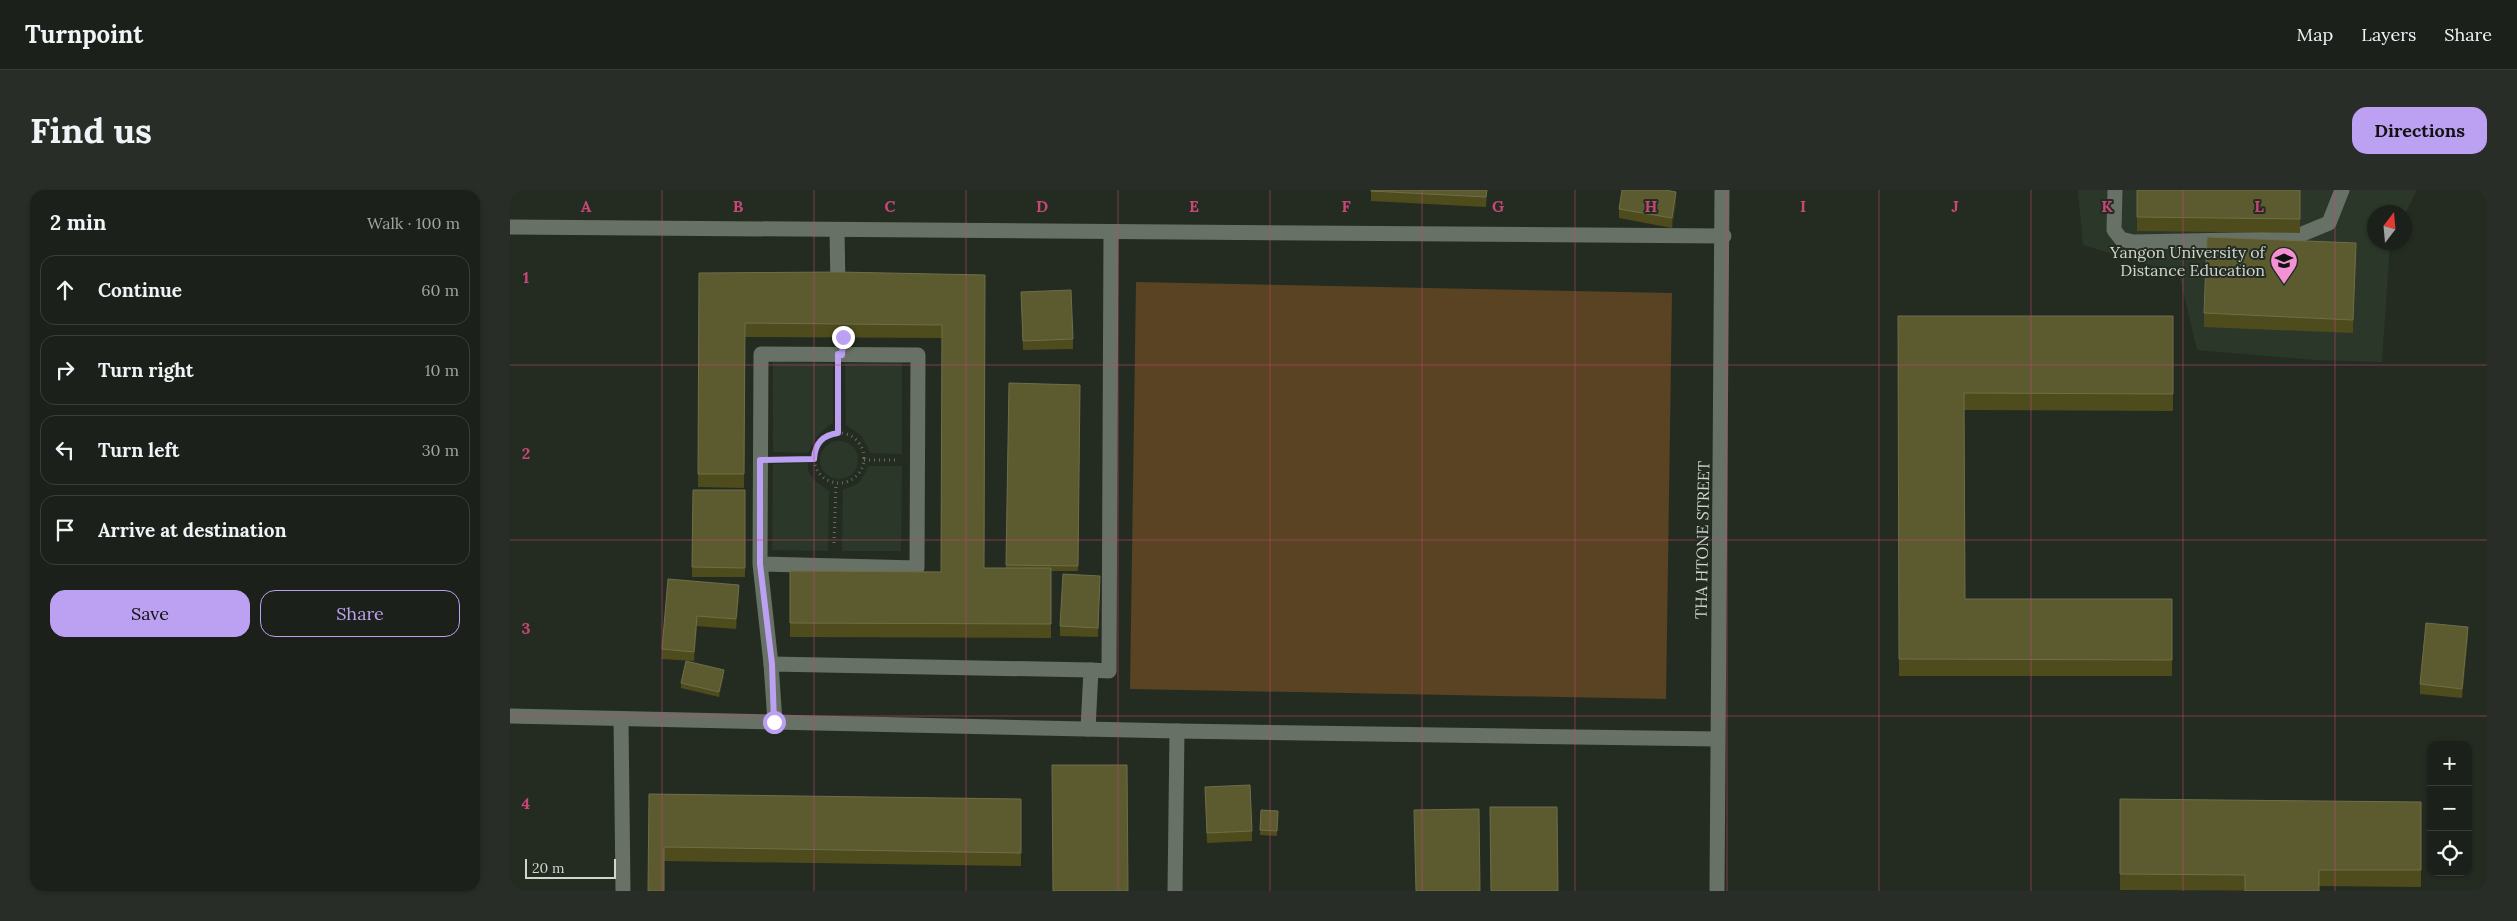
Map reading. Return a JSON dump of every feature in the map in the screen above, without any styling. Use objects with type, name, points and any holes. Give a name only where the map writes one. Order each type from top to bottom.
[{"type":"street","name":"THA HTONE STREET","points":[[1717,891],[1717,740],[1724,236],[1722,190]]},
{"type":"street","points":[[2115,190],[2114,230],[2121,239],[2133,242],[2290,239],[2329,223],[2342,190]]},
{"type":"street","points":[[510,227],[1111,233],[1724,236]]},
{"type":"street","points":[[837,230],[838,286]]},
{"type":"street","points":[[772,664],[1109,671],[1111,233]]},
{"type":"street","points":[[840,355],[843,337]]},
{"type":"street","points":[[760,564],[917,568],[918,355],[761,354],[760,564],[772,664],[774,722]]},
{"type":"street","points":[[1088,729],[1091,670]]},
{"type":"street","points":[[510,716],[1177,731],[1717,740]]},
{"type":"street","points":[[621,719],[623,891]]},
{"type":"street","points":[[1175,891],[1177,731]]},
{"type":"path","points":[[838,433],[840,355]]},
{"type":"path","points":[[838,433],[854,438],[860,444],[864,460],[862,468],[851,480],[836,483],[823,477],[815,466],[814,459],[814,451],[823,438],[838,433]]},
{"type":"path","points":[[760,460],[814,459]]},
{"type":"path","points":[[864,460],[917,461]]},
{"type":"path","points":[[834,566],[836,483]]},
{"type":"shaded area","name":"Yangon University of Distance Education","points":[[2078,190],[2417,190],[2410,205],[2367,205],[2367,250],[2390,250],[2382,362],[2316,360],[2197,350],[2179,274],[2083,245]]},
{"type":"shaded area","points":[[1136,282],[1672,293],[1666,699],[1130,689]]},
{"type":"shaded area","points":[[902,361],[902,454],[870,453],[862,436],[846,425],[845,363]]},
{"type":"shaded area","points":[[773,362],[833,363],[833,422],[817,436],[808,453],[773,452]]},
{"type":"shaded area","points":[[839,441],[852,447],[858,460],[852,473],[839,479],[826,473],[820,460],[826,447]]},
{"type":"shaded area","points":[[808,463],[808,471],[815,481],[829,491],[828,551],[772,550],[773,464]]},
{"type":"shaded area","points":[[869,466],[902,466],[901,551],[842,551],[843,490],[859,483]]},
{"type":"building","points":[[1371,190],[1487,190],[1486,197]]},
{"type":"building","points":[[1622,190],[1665,190],[1676,192],[1672,218],[1619,209]]},
{"type":"building","points":[[2137,190],[2300,190],[2300,219],[2137,217]]},
{"type":"building","points":[[2207,237],[2356,243],[2353,320],[2204,313]]},
{"type":"building","points":[[838,272],[985,275],[984,568],[1051,568],[1051,624],[790,623],[790,571],[941,572],[942,325],[745,323],[744,474],[698,474],[699,273]]},
{"type":"building","points":[[1071,290],[1073,339],[1023,341],[1021,292]]},
{"type":"building","points":[[1898,316],[2173,316],[2173,394],[1964,393],[1965,599],[2172,599],[2172,660],[1899,659]]},
{"type":"building","points":[[1009,383],[1080,385],[1078,566],[1006,565]]},
{"type":"building","points":[[693,490],[745,490],[745,568],[692,567]]},
{"type":"building","points":[[1063,574],[1100,576],[1098,628],[1060,626]]},
{"type":"building","points":[[668,579],[739,585],[736,619],[697,616],[694,652],[662,649]]},
{"type":"building","points":[[2426,623],[2468,627],[2462,689],[2420,684]]},
{"type":"building","points":[[686,661],[724,670],[719,692],[681,683]]},
{"type":"building","points":[[1052,765],[1127,765],[1128,891],[1053,891]]},
{"type":"building","points":[[1250,785],[1252,831],[1207,833],[1205,787]]},
{"type":"building","points":[[649,794],[1021,799],[1021,853],[664,847],[664,891],[648,891]]},
{"type":"building","points":[[2120,799],[2421,802],[2421,870],[2319,870],[2319,891],[2245,891],[2245,875],[2120,874]]},
{"type":"building","points":[[1490,807],[1557,807],[1558,891],[1491,891]]},
{"type":"building","points":[[1479,809],[1480,891],[1416,891],[1414,810]]},
{"type":"building","points":[[1261,810],[1278,811],[1277,831],[1260,830]]},
{"type":"place","name":"Yangon University of Distance Education","points":[[2284,285]]},
{"type":"route","points":[[774,722],[772,664],[760,564],[760,460],[814,459],[814,451],[823,438],[830,434],[838,433],[838,354],[842,355],[843,337]]}]
